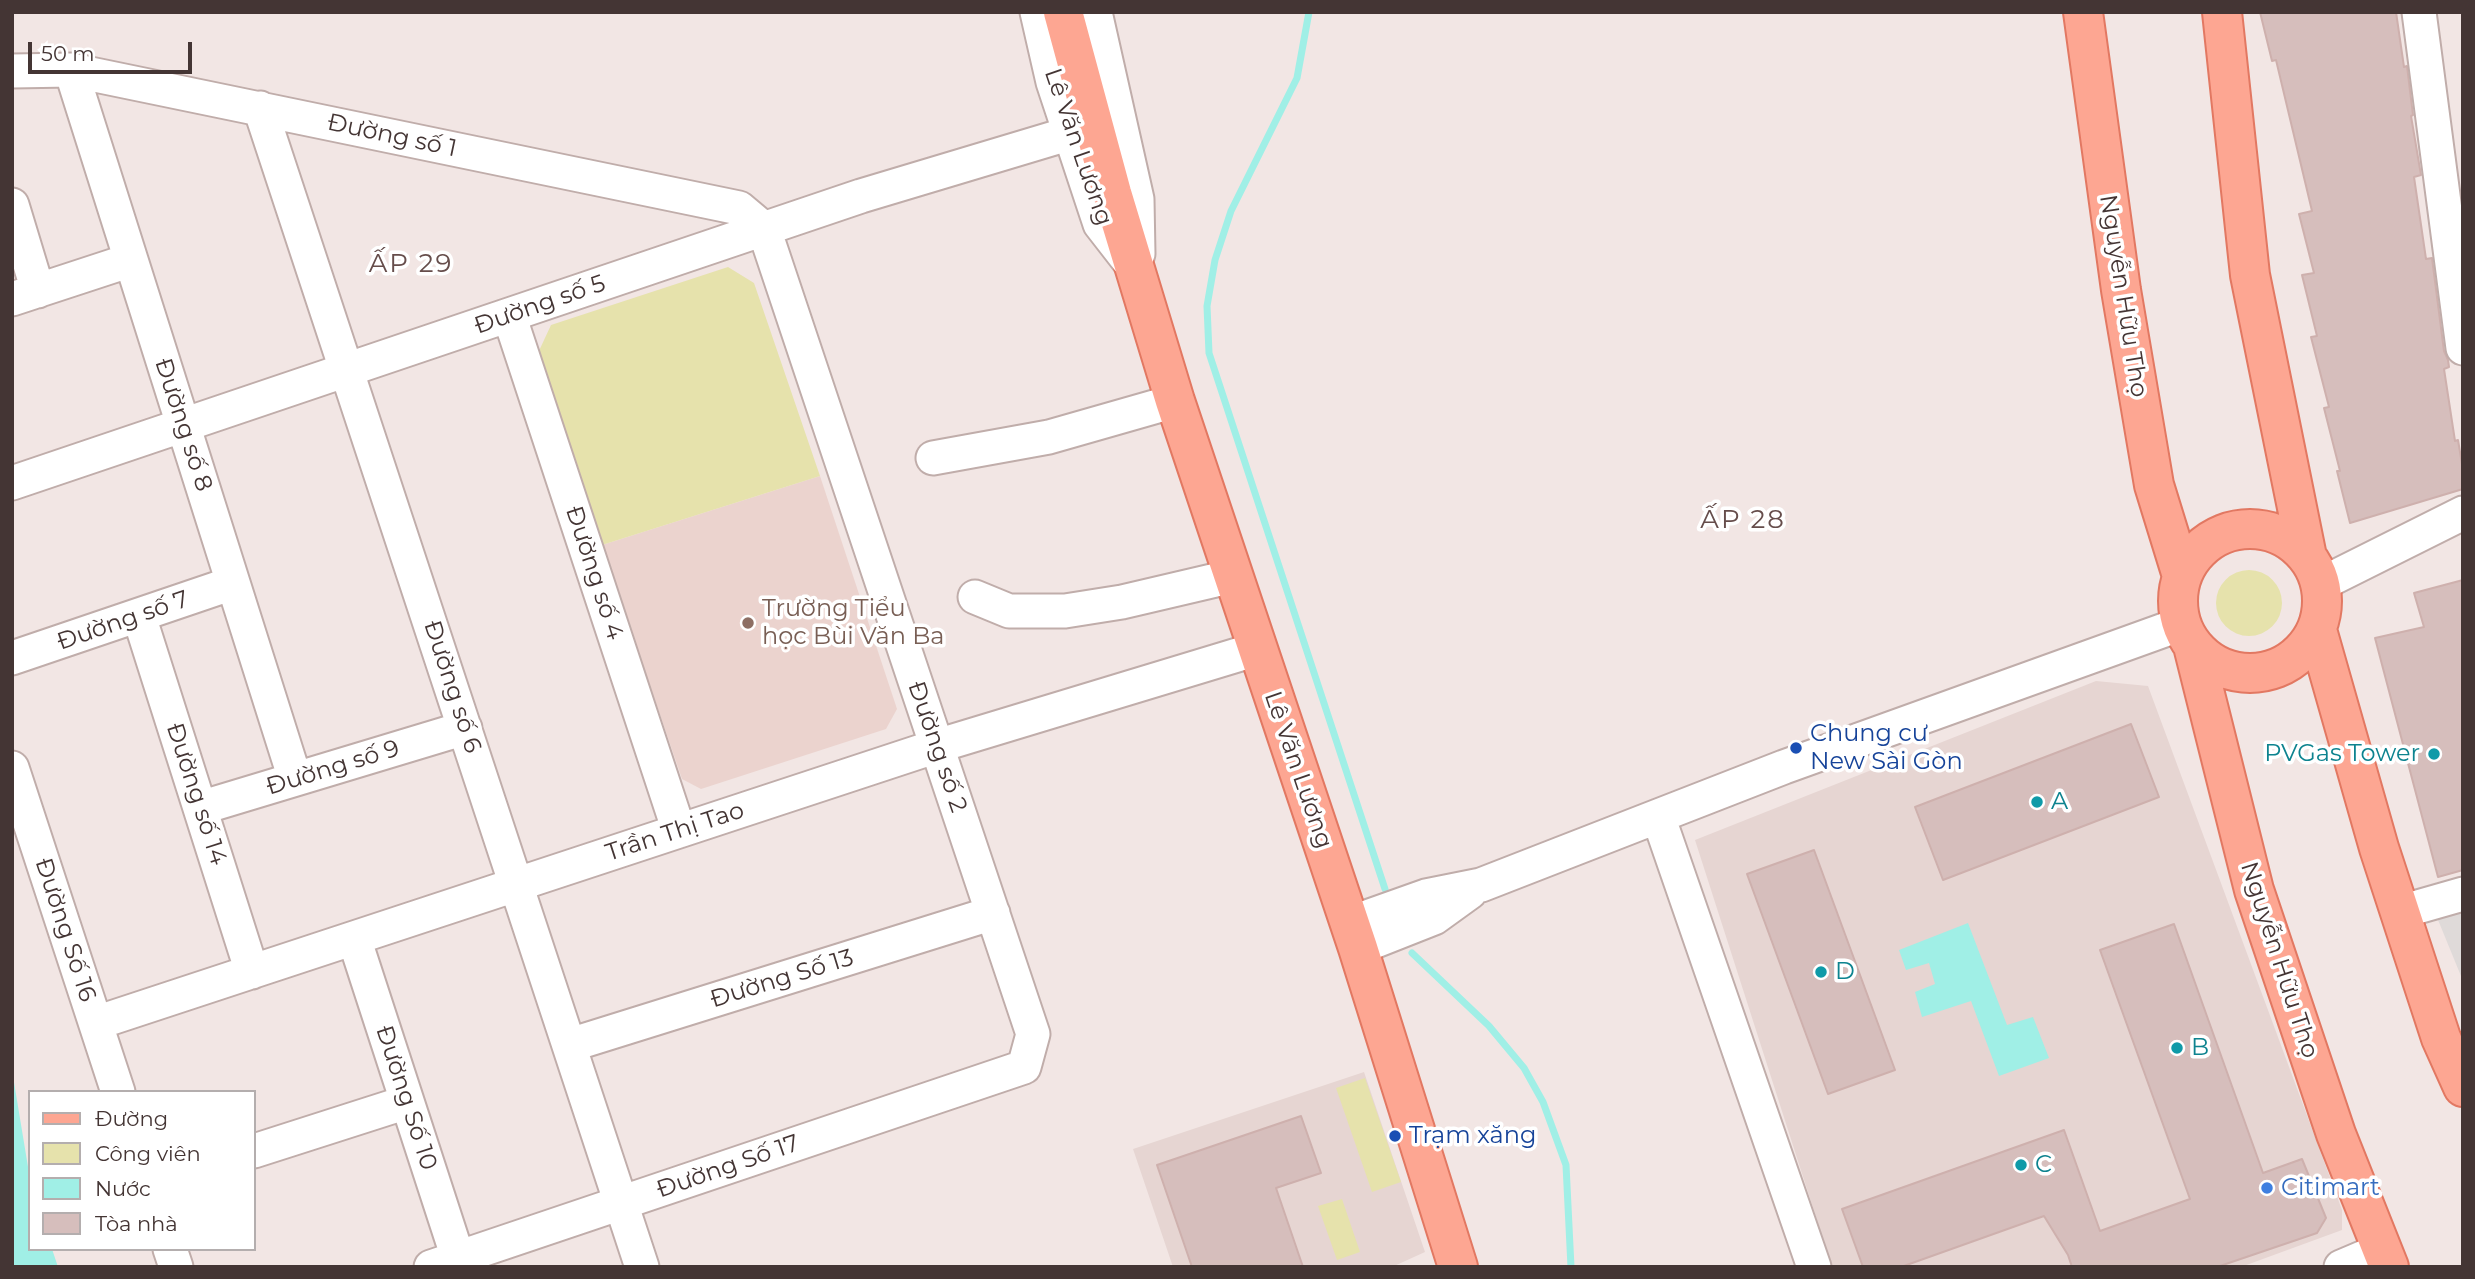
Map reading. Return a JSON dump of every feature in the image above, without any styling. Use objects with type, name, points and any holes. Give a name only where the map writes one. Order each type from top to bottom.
[{"type":"main road","name":"Lê Văn Lương","points":[[1063,12],[1112,192],[1175,401],[1354,936],[1458,1267]]},
{"type":"main road","name":"Nguyễn Hữu Thọ","points":[[2084,12],[2120,290],[2151,472],[2182,576]]},
{"type":"main road","points":[[2222,12],[2250,275],[2323,607],[2317,630],[2304,650],[2284,666],[2260,673],[2234,672],[2211,663],[2187,635],[2178,614],[2182,576],[2193,557],[2208,542],[2228,532],[2250,529],[2272,532],[2291,542],[2314,570]]},
{"type":"main road","points":[[2317,630],[2379,848],[2441,1038],[2463,1087]]},
{"type":"main road","name":"Nguyễn Hữu Thọ","points":[[2187,635],[2254,890],[2336,1134],[2385,1259]]},
{"type":"street","name":"Lê Văn Lương","points":[[1037,12],[1053,82],[1100,223],[1138,274]]},
{"type":"street","name":"Lê Văn Lương","points":[[1095,12],[1136,199],[1138,274]]},
{"type":"street","points":[[2419,12],[2463,348]]},
{"type":"street","name":"Đường số 1","points":[[12,71],[71,70],[739,208],[764,229]]},
{"type":"street","name":"Đường số 8","points":[[71,70],[295,779]]},
{"type":"street","name":"Đường số 6","points":[[260,108],[642,1267]]},
{"type":"street","name":"Đường số 5","points":[[12,483],[861,196],[1070,133]]},
{"type":"street","points":[[12,205],[25,295],[131,260]]},
{"type":"street","name":"Đường số 2","points":[[764,229],[1033,1034],[1024,1067]]},
{"type":"street","name":"Đường số 4","points":[[509,315],[679,831]]},
{"type":"street","points":[[933,458],[1049,437],[1175,401]]},
{"type":"street","points":[[2314,570],[2463,513]]},
{"type":"street","points":[[975,597],[1009,611],[1065,611],[1122,602],[1233,576]]},
{"type":"street","name":"Đường số 7","points":[[12,658],[233,583]]},
{"type":"street","name":"Đường số 14","points":[[139,616],[252,972]]},
{"type":"street","points":[[1354,936],[1430,907],[1480,884],[1903,723],[2187,635]]},
{"type":"street","name":"Trần Thị Tao","points":[[96,1023],[937,746],[1257,649]]},
{"type":"street","name":"Đường số 9","points":[[200,808],[465,728]]},
{"type":"street","name":"Đường Số 16","points":[[12,768],[117,1090]]},
{"type":"street","points":[[1658,816],[1814,1267]]},
{"type":"street","points":[[2400,912],[2463,894]]},
{"type":"street","name":"Đường Số 13","points":[[570,1045],[993,913]]},
{"type":"street","name":"Đường Số 10","points":[[354,938],[407,1102],[445,1262]]},
{"type":"street","name":"Đường Số 17","points":[[445,1262],[1024,1067]]},
{"type":"street","points":[[256,1150],[407,1102]]},
{"type":"street","points":[[2341,1267],[2385,1259]]},
{"type":"shaded area","name":"Trường Tiểu học Bùi Văn Ba","points":[[820,476],[897,709],[886,729],[701,789],[682,779],[602,545]]},
{"type":"shaded area","points":[[2096,681],[2148,686],[2342,1210],[2342,1230],[2241,1267],[1832,1267],[1695,840]]},
{"type":"shaded area","points":[[2463,905],[2463,981],[2436,915]]},
{"type":"shaded area","points":[[1364,1072],[1425,1252],[1392,1267],[1173,1267],[1133,1149]]},
{"type":"green space","points":[[728,267],[754,283],[820,476],[602,545],[538,353],[551,325]]},
{"type":"green space","points":[[2249,570],[2272,580],[2282,603],[2272,626],[2249,636],[2226,626],[2216,603],[2226,580]]},
{"type":"green space","points":[[1365,1078],[1401,1182],[1372,1192],[1336,1088]]},
{"type":"green space","points":[[1342,1199],[1360,1252],[1337,1260],[1318,1206]]},
{"type":"water","points":[[1968,923],[2007,1025],[2033,1017],[2049,1058],[1999,1076],[1971,1001],[1922,1017],[1915,992],[1935,984],[1929,963],[1906,970],[1899,950]]},
{"type":"water","points":[[12,1070],[28,1167],[28,1251],[53,1251],[58,1267],[12,1267]]},
{"type":"building","points":[[2260,12],[2396,12],[2404,67],[2407,66],[2411,116],[2421,175],[2414,177],[2426,259],[2432,258],[2444,351],[2449,367],[2444,369],[2455,441],[2458,440],[2463,470],[2463,489],[2350,523],[2324,408],[2329,407],[2311,337],[2317,336],[2302,275],[2314,273],[2299,214],[2312,211],[2276,60],[2272,61]]},
{"type":"building","name":"PVGas Tower","points":[[2463,580],[2463,870],[2438,877],[2375,638],[2424,627],[2414,593]]},
{"type":"building","name":"A","points":[[2131,724],[2159,797],[1943,880],[1915,807]]},
{"type":"building","name":"D","points":[[1814,850],[1895,1070],[1828,1094],[1747,874]]},
{"type":"building","points":[[2174,924],[2263,1173],[2302,1159],[2326,1218],[2317,1233],[2217,1267],[2072,1267],[2068,1255],[2044,1216],[1901,1267],[1863,1267],[1842,1209],[2064,1130],[2100,1231],[2190,1199],[2100,950]]},
{"type":"building","points":[[1301,1116],[1321,1173],[1276,1188],[1303,1267],[1192,1267],[1157,1165]]},
{"type":"waterway","points":[[1309,12],[1297,78],[1231,211],[1215,260],[1207,306],[1209,353],[1385,889]]},
{"type":"waterway","points":[[1412,953],[1489,1026],[1524,1068],[1543,1102],[1566,1165],[1571,1267]]},
{"type":"place","name":"Trường Tiểu học Bùi Văn Ba","points":[[748,623]]},
{"type":"place","name":"Chung cư New Sài Gòn","points":[[1796,748]]},
{"type":"place","name":"PVGas Tower","points":[[2434,754]]},
{"type":"place","name":"A","points":[[2037,802]]},
{"type":"place","name":"D","points":[[1821,972]]},
{"type":"place","name":"B","points":[[2177,1048]]},
{"type":"place","name":"Trạm xăng","points":[[1395,1136]]},
{"type":"place","name":"C","points":[[2021,1165]]},
{"type":"place","name":"Citimart","points":[[2267,1188]]},
{"type":"district","name":"ẤP 29","points":[[411,264]]},
{"type":"district","name":"ẤP 28","points":[[1743,520]]}]
